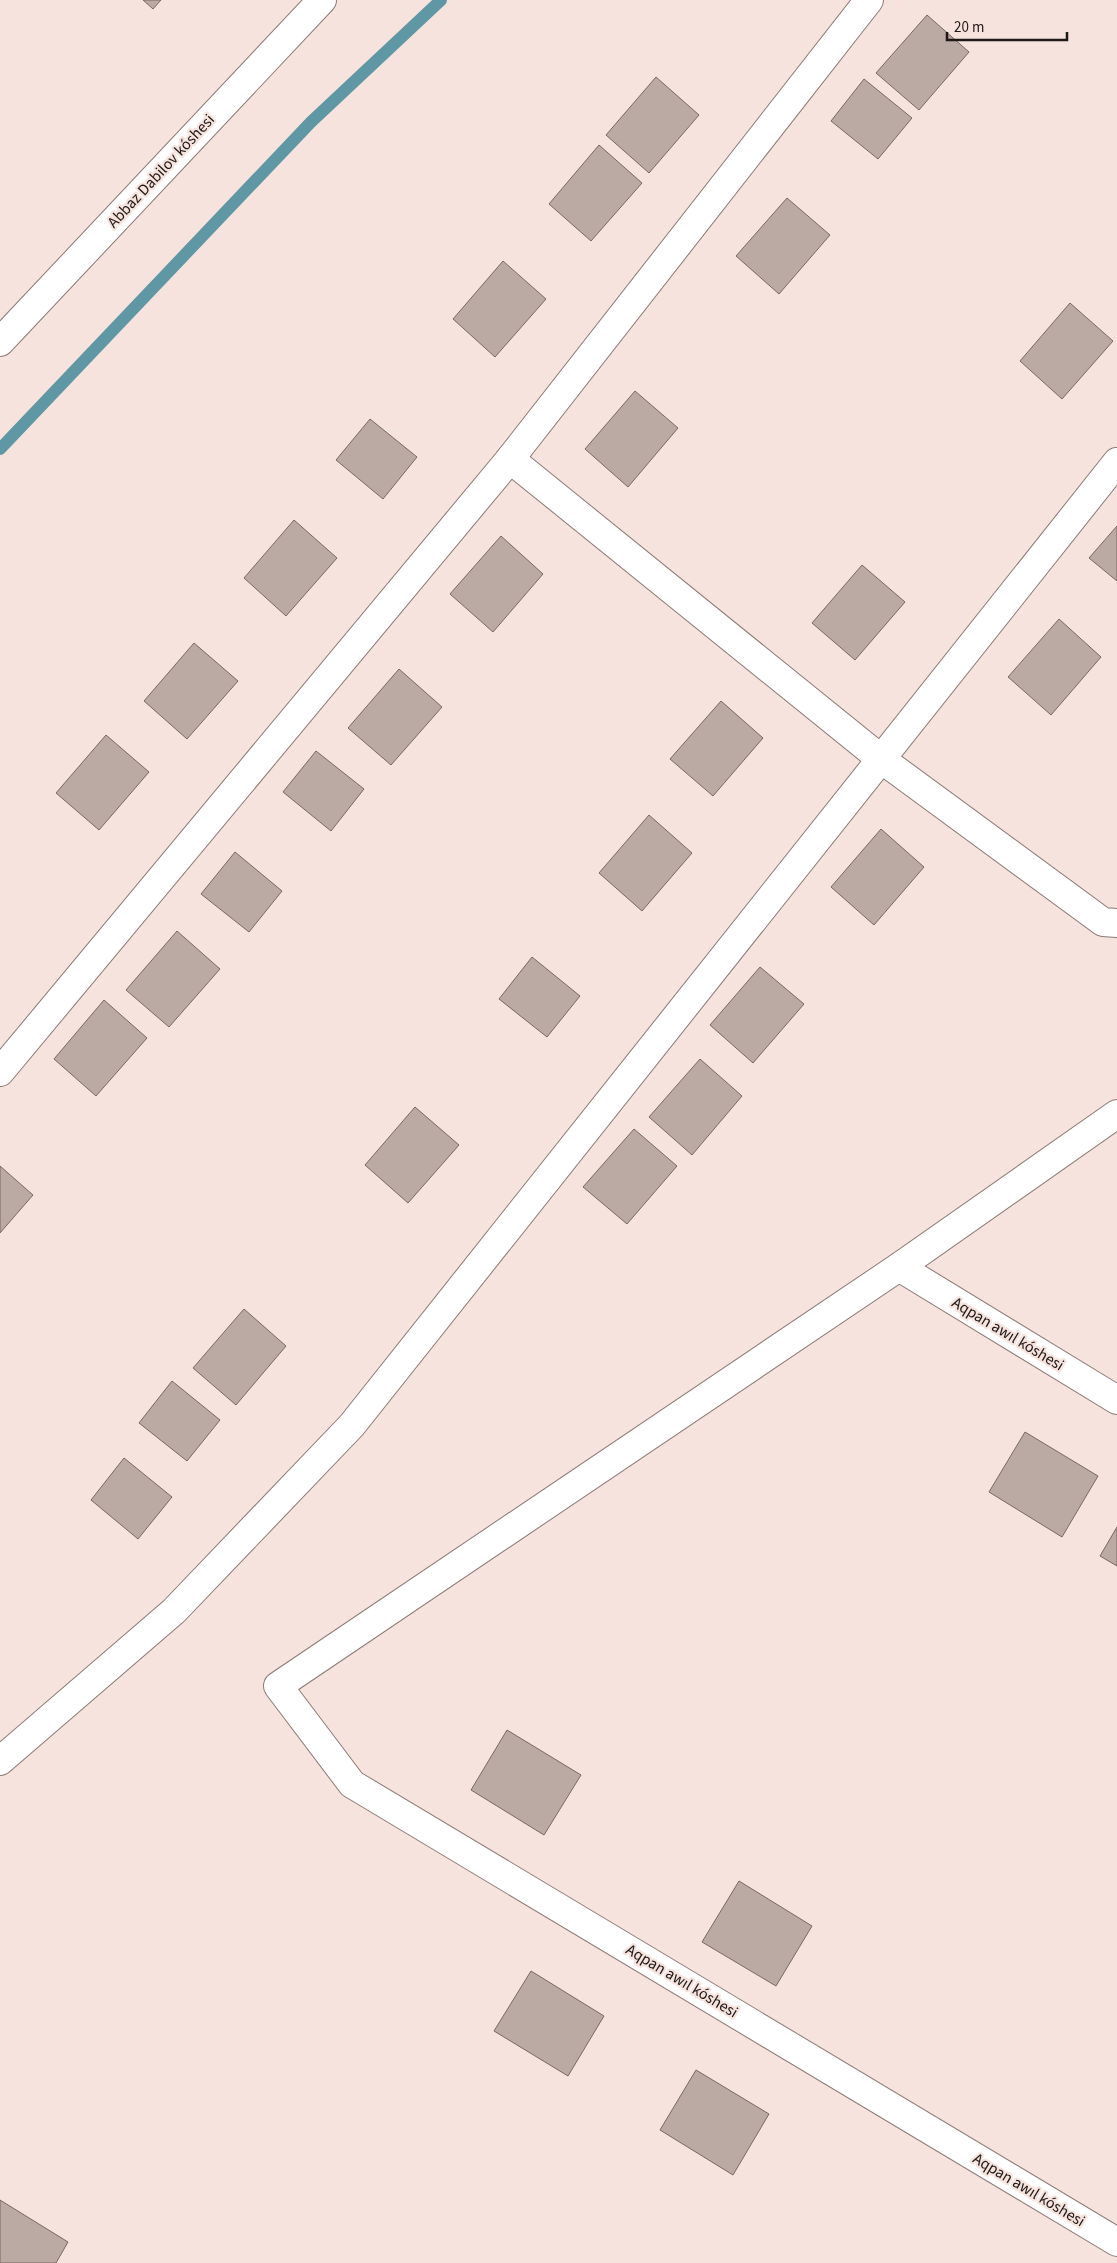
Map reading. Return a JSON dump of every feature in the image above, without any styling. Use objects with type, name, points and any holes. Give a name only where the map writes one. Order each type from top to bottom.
[{"type":"street","name":"Abbaz Dabilov kóshesi","points":[[0,342],[322,0]]},
{"type":"street","points":[[0,1072],[510,459],[869,0]]},
{"type":"street","points":[[510,459],[881,759],[1102,922],[1117,923]]},
{"type":"street","points":[[0,1760],[174,1611],[352,1425],[1117,462]]},
{"type":"street","points":[[899,1267],[1117,1114]]},
{"type":"street","name":"Aqpan awıl kóshesi","points":[[1117,1400],[899,1267],[278,1686],[352,1784],[1117,2242]]},
{"type":"building","points":[[143,0],[161,0],[153,9]]},
{"type":"building","points":[[927,15],[969,52],[919,110],[876,73]]},
{"type":"building","points":[[656,77],[699,115],[649,173],[606,135]]},
{"type":"building","points":[[864,79],[912,118],[878,159],[831,121]]},
{"type":"building","points":[[599,145],[642,183],[591,241],[549,204]]},
{"type":"building","points":[[787,198],[830,235],[779,294],[736,256]]},
{"type":"building","points":[[503,261],[546,299],[495,357],[453,319]]},
{"type":"building","points":[[1070,303],[1113,341],[1062,399],[1020,361]]},
{"type":"building","points":[[635,391],[678,428],[628,487],[585,449]]},
{"type":"building","points":[[370,419],[417,457],[383,499],[336,460]]},
{"type":"building","points":[[294,520],[337,558],[286,616],[244,578]]},
{"type":"building","points":[[1117,526],[1117,581],[1089,558]]},
{"type":"building","points":[[501,536],[543,574],[493,632],[450,594]]},
{"type":"building","points":[[862,565],[905,602],[855,660],[812,623]]},
{"type":"building","points":[[1059,619],[1101,657],[1051,715],[1008,677]]},
{"type":"building","points":[[194,643],[238,681],[187,739],[144,701]]},
{"type":"building","points":[[399,669],[442,707],[391,765],[348,728]]},
{"type":"building","points":[[721,701],[763,738],[713,796],[670,759]]},
{"type":"building","points":[[106,735],[149,772],[99,830],[56,793]]},
{"type":"building","points":[[316,751],[364,789],[331,831],[283,792]]},
{"type":"building","points":[[649,815],[692,853],[642,911],[599,873]]},
{"type":"building","points":[[881,829],[924,867],[874,925],[831,887]]},
{"type":"building","points":[[235,852],[282,891],[249,932],[201,894]]},
{"type":"building","points":[[177,931],[220,969],[169,1027],[126,990]]},
{"type":"building","points":[[532,957],[580,996],[547,1037],[499,999]]},
{"type":"building","points":[[760,967],[804,1004],[753,1063],[710,1025]]},
{"type":"building","points":[[104,1000],[147,1038],[96,1096],[54,1059]]},
{"type":"building","points":[[700,1059],[742,1096],[692,1155],[649,1117]]},
{"type":"building","points":[[415,1107],[459,1145],[408,1203],[365,1165]]},
{"type":"building","points":[[634,1129],[677,1166],[627,1224],[583,1187]]},
{"type":"building","points":[[0,1166],[33,1195],[0,1233]]},
{"type":"building","points":[[244,1309],[286,1346],[236,1405],[193,1368]]},
{"type":"building","points":[[172,1381],[220,1420],[187,1461],[139,1423]]},
{"type":"building","points":[[1025,1432],[1098,1476],[1062,1537],[989,1492]]},
{"type":"building","points":[[124,1458],[172,1497],[138,1539],[91,1500]]},
{"type":"building","points":[[1117,1527],[1117,1566],[1100,1556]]},
{"type":"building","points":[[507,1730],[581,1775],[544,1835],[471,1790]]},
{"type":"building","points":[[739,1881],[812,1926],[776,1986],[702,1942]]},
{"type":"building","points":[[531,1971],[604,2016],[568,2076],[494,2031]]},
{"type":"building","points":[[696,2070],[769,2114],[733,2175],[660,2130]]},
{"type":"building","points":[[0,2200],[68,2242],[56,2263],[0,2263]]},
{"type":"waterway","points":[[0,449],[311,122],[441,0]]}]
